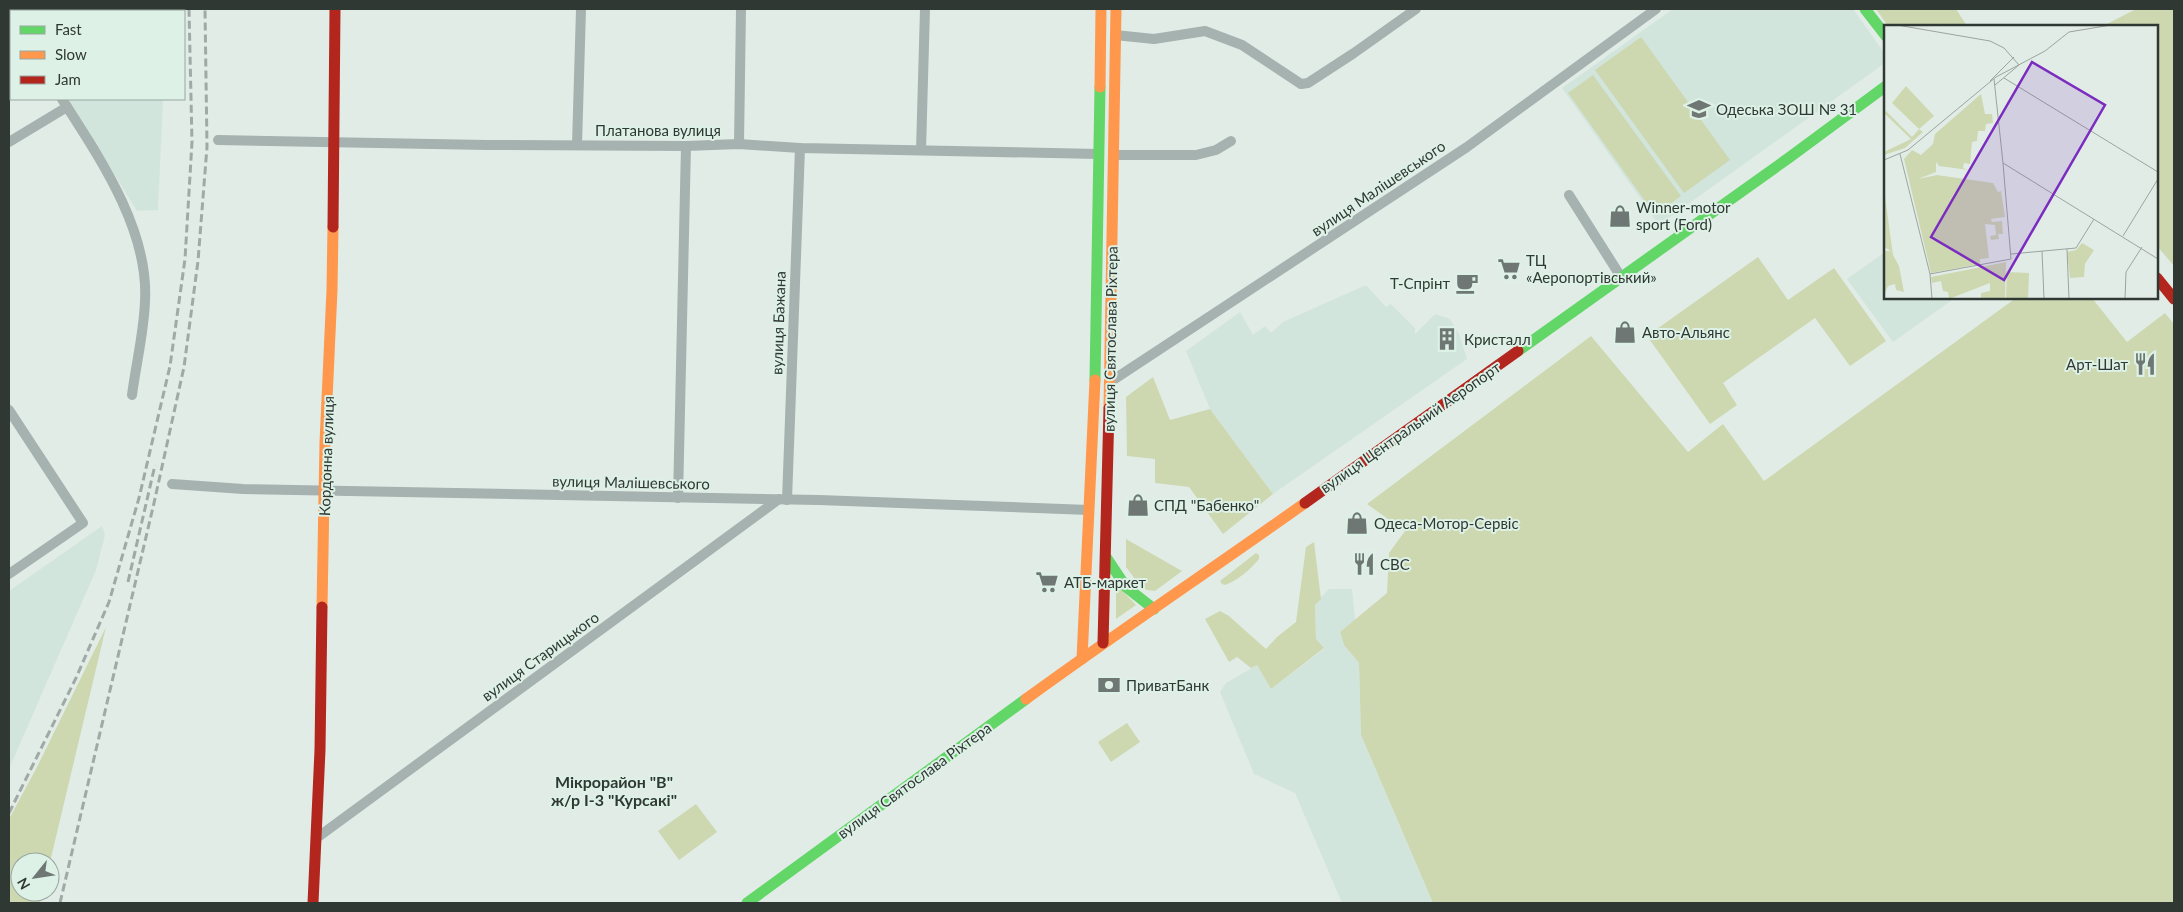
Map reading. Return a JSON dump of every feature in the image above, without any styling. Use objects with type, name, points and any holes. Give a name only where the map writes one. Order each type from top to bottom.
[{"type":"main road","name":"Кордонна вулиця","points":[[313,903],[318,837],[323,702],[325,491],[329,330],[332,290],[336,9]]},
{"type":"main road","name":"вулиця Святослава Ріхтера","points":[[1082,659],[1095,372],[1101,9]]},
{"type":"main road","name":"вулиця Святослава Ріхтера","points":[[747,903],[1102,643],[1110,382],[1116,9]]},
{"type":"main road","points":[[1865,9],[1884,33]]},
{"type":"main road","name":"вулиця Центральний Аеропорт","points":[[1102,643],[1154,609],[1837,124],[1884,88]]},
{"type":"main road","points":[[2158,279],[2174,299]]},
{"type":"main road","points":[[1106,557],[1117,577],[1129,591],[1154,609]]},
{"type":"street","points":[[577,145],[581,9]]},
{"type":"street","points":[[739,144],[741,9]]},
{"type":"street","points":[[921,150],[925,9]]},
{"type":"street","points":[[1115,35],[1154,39],[1205,31],[1242,45],[1301,84],[1308,83],[1354,54],[1416,9]]},
{"type":"street","name":"вулиця Малішевського","points":[[1110,382],[1467,147],[1656,9]]},
{"type":"street","points":[[9,142],[65,103],[113,182],[142,252],[146,300],[132,395]]},
{"type":"street","name":"Платанова вулиця","points":[[218,140],[686,146],[739,144],[800,148],[1099,154]]},
{"type":"street","points":[[1113,154],[1196,155],[1216,150],[1231,141]]},
{"type":"street","points":[[678,498],[686,146]]},
{"type":"street","name":"вулиця Бажана","points":[[783,500],[800,148]]},
{"type":"street","points":[[1568,195],[1621,277]]},
{"type":"street","points":[[9,410],[83,523],[9,574]]},
{"type":"street","name":"вулиця Малішевського","points":[[172,484],[243,489],[783,500],[1089,510]]},
{"type":"street","name":"вулиця Старицького","points":[[318,837],[783,500]]},
{"type":"shaded area","points":[[12,9],[162,10],[12,10]]},
{"type":"shaded area","name":"Одеська ЗОШ № 31","points":[[1673,9],[1853,9],[1884,53],[1884,64],[1659,225],[1562,88]]},
{"type":"shaded area","points":[[69,100],[163,100],[158,210],[137,211]]},
{"type":"shaded area","points":[[1884,253],[1884,299],[1954,299],[1893,342],[1847,279]]},
{"type":"shaded area","points":[[1366,285],[1386,307],[1391,304],[1415,328],[1415,334],[1435,314],[1450,319],[1459,334],[1467,359],[1273,494],[1210,409],[1186,351],[1240,312],[1253,335],[1265,326],[1271,333],[1283,322]]},
{"type":"shaded area","points":[[102,526],[105,535],[96,570],[9,769],[9,591]]},
{"type":"shaded area","points":[[1329,589],[1352,589],[1355,620],[1340,632],[1344,645],[1359,663],[1361,735],[1433,903],[1342,903],[1295,793],[1254,774],[1220,692],[1226,683],[1257,665],[1271,689],[1324,649],[1316,639],[1315,604]]},
{"type":"green space","points":[[1876,9],[1956,9],[1966,25],[1887,25]]},
{"type":"green space","points":[[2136,9],[2174,9],[2174,266],[2158,247],[2158,25],[2105,25]]},
{"type":"green space","points":[[1641,37],[1730,160],[1684,193],[1595,70]]},
{"type":"green space","points":[[1593,75],[1681,196],[1655,215],[1568,93]]},
{"type":"green space","points":[[1758,257],[1788,300],[1834,268],[1886,341],[1850,366],[1815,318],[1723,383],[1737,405],[1710,424],[1647,336]]},
{"type":"green space","points":[[2015,299],[2093,299],[2127,342],[2165,313],[2174,324],[2174,903],[1433,903],[1361,735],[1359,663],[1344,645],[1340,632],[1387,593],[1389,553],[1405,531],[1367,504],[1591,336],[1688,452],[1723,424],[1764,481]]},
{"type":"green space","points":[[1153,377],[1170,420],[1210,409],[1273,494],[1223,534],[1189,487],[1155,483],[1155,459],[1127,456],[1126,397]]},
{"type":"green space","points":[[1126,539],[1182,571],[1155,591],[1147,590],[1138,583],[1126,567]]},
{"type":"green space","points":[[1314,542],[1321,599],[1315,605],[1316,639],[1324,648],[1271,689],[1257,665],[1251,668],[1237,657],[1229,662],[1205,619],[1220,611],[1229,616],[1266,649],[1277,637],[1296,622],[1306,547]]},
{"type":"green space","points":[[1256,553],[1259,555],[1259,559],[1248,571],[1230,583],[1222,584],[1220,581]]},
{"type":"green space","points":[[1116,584],[1136,605],[1116,619]]},
{"type":"green space","points":[[106,627],[52,852],[10,852],[10,902],[40,903],[9,903],[9,819],[37,767]]},
{"type":"green space","points":[[1127,723],[1140,742],[1111,762],[1098,742]]},
{"type":"green space","points":[[696,804],[717,832],[679,860],[658,831]]},
{"type":"railway","points":[[9,813],[76,678],[109,602],[139,498],[170,366],[185,259],[192,142],[189,9]]},
{"type":"railway","points":[[60,903],[184,367],[198,261],[207,147],[205,9]]},
{"type":"railway","points":[[128,582],[155,465]]},
{"type":"traffic: fast","points":[[1865,9],[1884,33]]},
{"type":"traffic: fast","points":[[1095,380],[1100,87]]},
{"type":"traffic: fast","points":[[1518,351],[1884,87]]},
{"type":"traffic: fast","points":[[1106,557],[1126,587],[1154,609]]},
{"type":"traffic: fast","points":[[747,903],[1026,699]]},
{"type":"traffic: slow","points":[[1100,87],[1101,9]]},
{"type":"traffic: slow","points":[[1109,408],[1116,9]]},
{"type":"traffic: slow","points":[[322,607],[325,443],[333,227]]},
{"type":"traffic: slow","points":[[1082,659],[1095,380]]},
{"type":"traffic: slow","points":[[1026,699],[1305,503]]},
{"type":"traffic: jam","points":[[333,227],[335,9]]},
{"type":"traffic: jam","points":[[2158,279],[2174,299]]},
{"type":"traffic: jam","points":[[1305,503],[1518,351]]},
{"type":"traffic: jam","points":[[1103,643],[1109,408]]},
{"type":"traffic: jam","points":[[313,903],[320,750],[322,607]]},
{"type":"place","name":"Одеська ЗОШ № 31","points":[[1699,109]]},
{"type":"place","name":"Winner-motor sport (Ford)","points":[[1620,216]]},
{"type":"place","name":"ТЦ «Аеропортівський»","points":[[1509,269]]},
{"type":"place","name":"Т-Спрінт","points":[[1467,283]]},
{"type":"place","name":"Авто-Альянс","points":[[1625,332]]},
{"type":"place","name":"Кристалл","points":[[1447,339]]},
{"type":"place","name":"Арт-Шат","points":[[2145,364]]},
{"type":"place","name":"СПД \"Бабенко\"","points":[[1138,505]]},
{"type":"place","name":"Одеса-Мотор-Сервіс","points":[[1357,523]]},
{"type":"place","name":"СВС","points":[[1364,564]]},
{"type":"place","name":"АТБ-маркет","points":[[1047,582]]},
{"type":"place","name":"ПриватБанк","points":[[1109,685]]},
{"type":"district","name":"Мікрорайон \"В\" ж/р I-3 \"Курсакі\"","points":[[614,790]]}]
